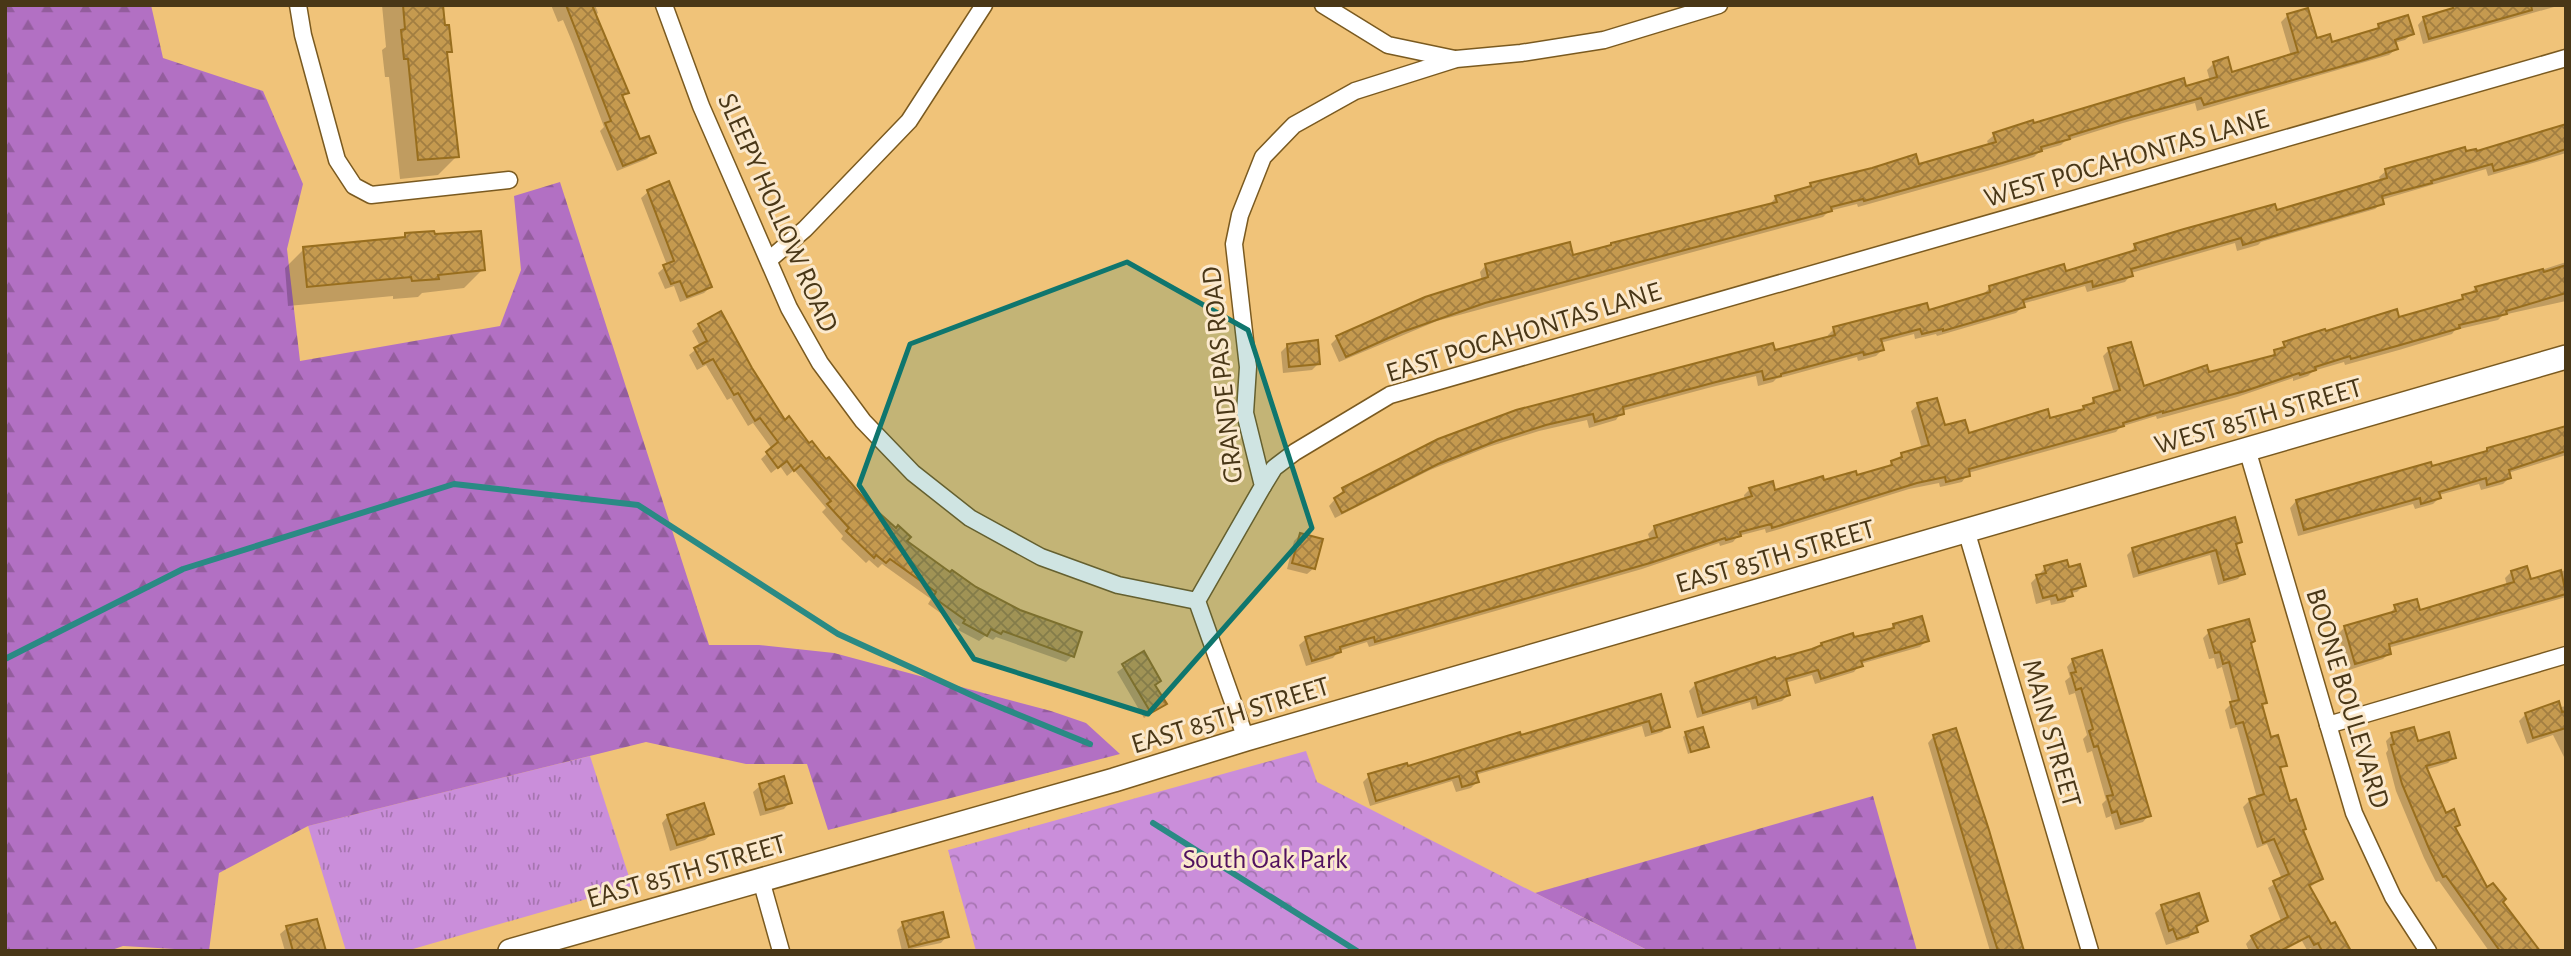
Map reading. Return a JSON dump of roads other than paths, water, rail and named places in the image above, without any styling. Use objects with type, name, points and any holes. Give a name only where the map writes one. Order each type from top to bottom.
[{"type":"main road","name":"WEST 85TH STREET","points":[[1966,530],[2566,357]]},
{"type":"main road","name":"EAST 85TH STREET","points":[[510,951],[1114,780],[1246,739],[1966,530]]},
{"type":"street","points":[[298,5],[303,35],[337,160],[354,186],[371,195],[509,180]]},
{"type":"street","name":"SLEEPY HOLLOW ROAD","points":[[664,5],[701,106],[770,259],[789,308],[820,363],[863,421],[913,473],[970,517],[1041,557],[1118,585],[1197,601]]},
{"type":"street","points":[[770,259],[805,229],[909,121],[984,5]]},
{"type":"street","points":[[1324,6],[1388,45],[1456,59],[1521,53],[1604,40],[1719,5]]},
{"type":"street","name":"WEST POCAHONTAS LANE","points":[[1701,306],[2566,58]]},
{"type":"street","name":"GRANDE PAS ROAD","points":[[1197,601],[1263,486],[1245,413],[1248,367],[1234,244],[1240,215],[1263,156],[1294,125],[1355,91],[1456,59]]},
{"type":"street","name":"EAST POCAHONTAS LANE","points":[[1263,486],[1274,468],[1295,452],[1390,395],[1701,306]]},
{"type":"street","name":"BOONE BOULEVARD","points":[[2247,449],[2354,813],[2393,897],[2428,951]]},
{"type":"street","name":"MAIN STREET","points":[[1966,530],[2090,951]]},
{"type":"street","points":[[1197,601],[1246,739]]},
{"type":"street","points":[[2328,726],[2566,655]]},
{"type":"street","points":[[761,880],[782,951]]},
{"type":"waterway","points":[[5,659],[183,569],[454,484],[638,505],[838,634],[980,699],[1090,744]]},
{"type":"waterway","points":[[1153,823],[1357,951]]},
{"type":"park label","name":"South Oak Park","points":[[1265,858]]}]
